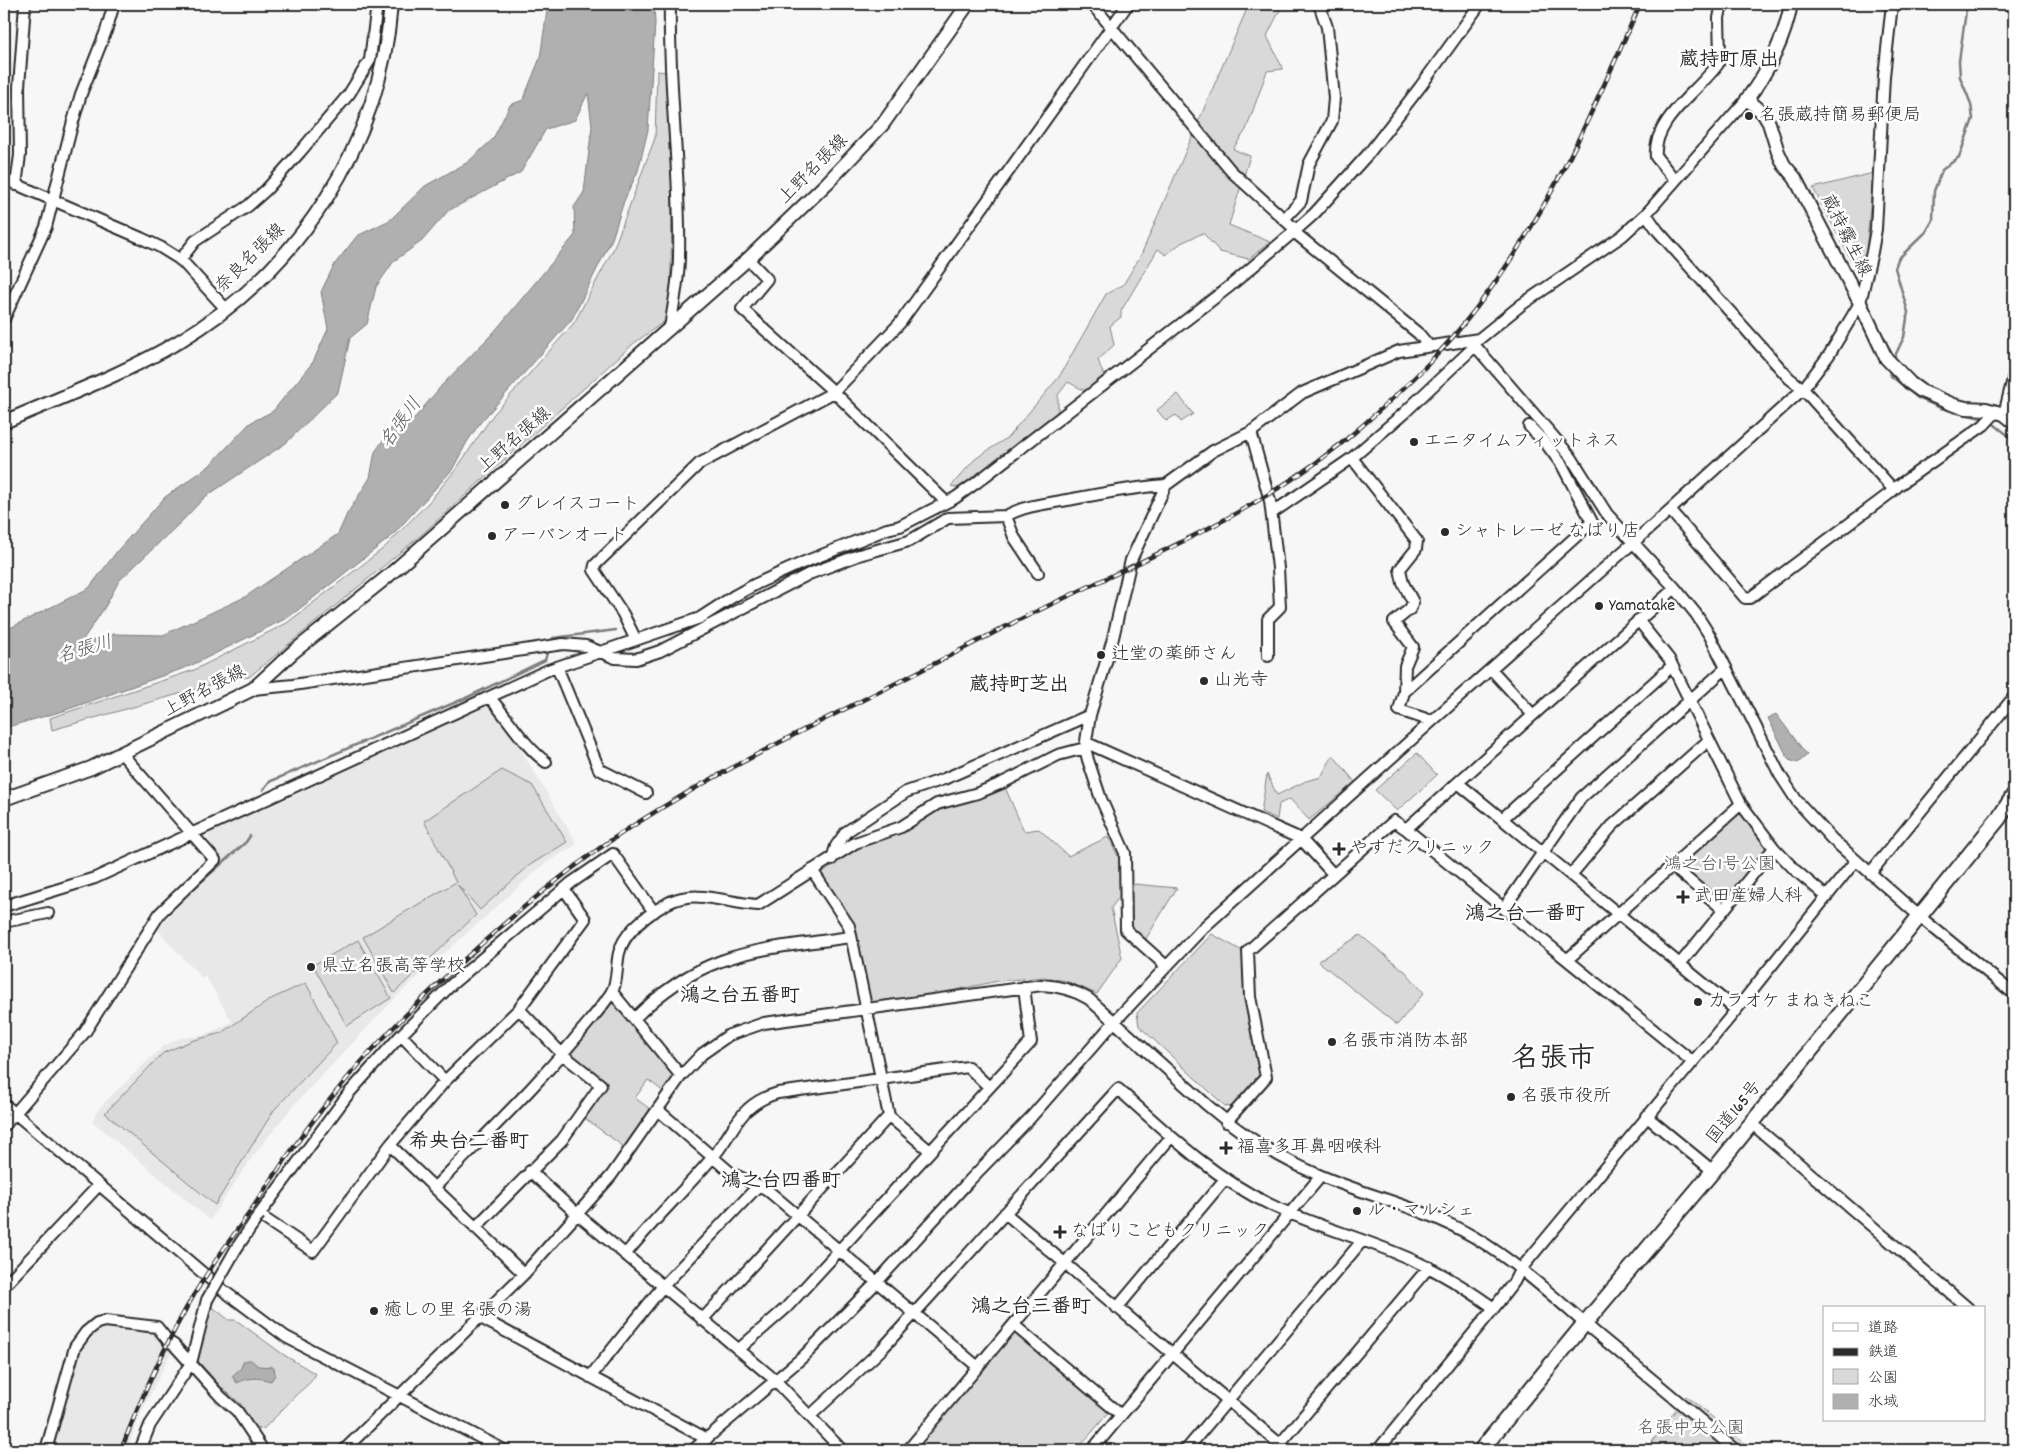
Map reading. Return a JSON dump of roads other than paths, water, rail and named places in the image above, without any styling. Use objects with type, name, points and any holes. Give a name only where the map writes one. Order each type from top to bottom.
[{"type":"highway","name":"国道165号","points":[[1481,1450],[1584,1323],[1713,1171],[1998,818],[2014,795]]},
{"type":"main road","name":"奈良名張線","points":[[4,422],[143,361],[179,342],[226,309],[291,246],[320,210],[347,164],[364,122],[381,69],[391,4]]},
{"type":"main road","name":"上野名張線","points":[[4,799],[91,768],[253,690],[292,653],[387,577],[670,329],[748,259],[828,183],[884,124],[968,4]]},
{"type":"main road","points":[[1747,99],[1765,75],[1788,19],[1791,4]]},
{"type":"main road","name":"蔵持霧生線","points":[[1747,99],[1763,113],[1769,123],[1784,165],[1796,178],[1886,358],[1910,383],[1921,391],[1954,405],[1986,409],[2000,413]]},
{"type":"main road","points":[[2000,413],[2014,422]]},
{"type":"street","points":[[16,185],[20,155],[19,87],[25,4]]},
{"type":"street","points":[[4,319],[46,227],[72,125],[114,4]]},
{"type":"street","points":[[180,260],[196,241],[242,210],[266,190],[349,94],[370,60],[377,4]]},
{"type":"street","points":[[670,4],[669,34],[676,144],[679,258],[670,329]]},
{"type":"street","points":[[1092,4],[1231,170],[1295,231],[1419,334],[1429,346]]},
{"type":"street","points":[[636,640],[623,614],[594,570],[598,562],[699,464],[834,392],[900,323],[1128,4]]},
{"type":"street","points":[[1284,219],[1301,202],[1310,164],[1332,121],[1334,89],[1327,27],[1319,4]]},
{"type":"street","points":[[4,906],[95,878],[558,667],[700,618],[756,584],[802,563],[887,529],[900,526],[955,498],[1230,286],[1314,214],[1369,153],[1480,4]]},
{"type":"street","points":[[1675,180],[1656,157],[1657,144],[1665,122],[1718,64],[1720,55],[1718,18],[1722,4]]},
{"type":"street","points":[[693,1450],[803,1357],[877,1282],[969,1181],[1032,1116],[1115,1022],[1203,928],[1432,720],[1670,510],[1803,388],[1829,355],[1860,303],[1872,252],[1876,229],[1884,76],[1892,4]]},
{"type":"street","points":[[1272,513],[1352,458],[1403,414],[1473,343],[1521,306],[1622,236],[1646,214],[1747,99]]},
{"type":"street","points":[[4,179],[160,247],[180,260],[226,309]]},
{"type":"street","points":[[1646,214],[1658,231],[1789,378],[1803,388],[1894,489]]},
{"type":"street","points":[[748,259],[767,279],[742,309],[834,392],[946,502]]},
{"type":"street","points":[[253,690],[550,645],[577,644],[615,658],[636,659],[648,656],[809,574],[909,541],[948,518],[1006,516],[1014,512],[1053,502],[1166,484],[1213,451],[1251,432],[1302,393],[1398,351],[1429,346],[1473,343]]},
{"type":"street","points":[[1473,343],[1571,457],[1601,506],[1632,543],[1675,588],[1710,636],[1788,789],[1819,826],[1856,860],[1919,916],[2014,994]]},
{"type":"street","points":[[1670,510],[1745,598],[1750,598],[1894,489],[2000,413],[2014,375]]},
{"type":"street","points":[[1404,692],[1592,522],[1562,465],[1548,446],[1529,426]]},
{"type":"street","points":[[1251,432],[1265,480],[1272,513],[1278,568],[1280,607],[1268,619],[1268,656]]},
{"type":"street","points":[[1352,458],[1417,542],[1416,549],[1400,569],[1403,583],[1413,602],[1410,609],[1394,622],[1413,647],[1405,666],[1404,692],[1399,710],[1432,720]]},
{"type":"street","points":[[1166,484],[1132,560],[1112,642],[1090,715],[1086,746],[1088,760],[1101,799],[1125,853],[1126,930],[1166,966]]},
{"type":"street","points":[[1006,516],[1014,537],[1038,572]]},
{"type":"street","points":[[1406,829],[1675,588]]},
{"type":"street","points":[[1638,620],[1672,666],[1741,804],[1774,848],[1795,870],[1827,897]]},
{"type":"street","points":[[1502,819],[1672,666]]},
{"type":"street","points":[[558,667],[599,769],[646,793]]},
{"type":"street","points":[[1504,908],[1581,798],[1726,668]]},
{"type":"street","points":[[1491,669],[1533,715]]},
{"type":"street","points":[[1871,872],[2014,697]]},
{"type":"street","points":[[490,698],[508,718],[533,752],[546,762]]},
{"type":"street","points":[[832,859],[836,846],[846,832],[906,792],[944,778],[1090,715]]},
{"type":"street","points":[[1571,875],[1612,826],[1709,740]]},
{"type":"street","points":[[434,1187],[562,1054],[612,992],[622,943],[636,926],[654,912],[669,902],[679,899],[703,897],[758,905],[855,844],[901,827],[936,804],[978,793],[1058,755],[1086,746],[1301,838],[1333,874]]},
{"type":"street","points":[[4,1126],[85,1032],[160,913],[215,860],[122,754]]},
{"type":"street","points":[[1458,783],[1736,1010]]},
{"type":"street","points":[[1568,959],[1741,804]]},
{"type":"street","points":[[1226,1122],[1266,1077],[1250,997],[1248,951],[1394,821],[1568,959],[1692,1062]]},
{"type":"street","points":[[1680,964],[1774,848]]},
{"type":"street","points":[[140,1450],[150,1425],[191,1363],[207,1300],[236,1250],[259,1215],[348,1093],[401,1035],[451,985],[564,889],[613,854],[654,912]]},
{"type":"street","points":[[1378,1450],[1494,1308],[1514,1282],[1520,1270],[1736,1010],[1856,860]]},
{"type":"street","points":[[1672,866],[1724,910]]},
{"type":"street","points":[[812,870],[849,926],[889,1116],[930,1151]]},
{"type":"street","points":[[259,1215],[313,1251],[390,1145],[445,1081],[519,1009],[586,919],[564,889]]},
{"type":"street","points":[[4,922],[48,913]]},
{"type":"street","points":[[634,1019],[652,1001],[677,982],[718,961],[755,951],[851,937]]},
{"type":"street","points":[[344,1450],[524,1274],[619,1165],[681,1076],[709,1047],[738,1030],[764,1022],[1024,987],[1053,986],[1072,990],[1089,999],[1226,1122],[1261,1145],[1321,1176],[1399,1203],[1474,1237],[1520,1270],[1735,1450]]},
{"type":"street","points":[[738,1350],[786,1308],[1031,1042],[1024,987]]},
{"type":"street","points":[[612,992],[681,1076]]},
{"type":"street","points":[[475,1228],[562,1140],[601,1085],[562,1054],[519,1009]]},
{"type":"street","points":[[401,1035],[445,1081]]},
{"type":"street","points":[[625,1255],[661,1212],[713,1158],[741,1116],[752,1105],[765,1098],[778,1093],[968,1067],[989,1087]]},
{"type":"street","points":[[810,1416],[882,1349],[1118,1089],[1198,1160],[1262,1201],[1290,1214],[1429,1267],[1462,1286],[1494,1308]]},
{"type":"street","points":[[4,1104],[224,1291],[286,1337],[504,1450]]},
{"type":"street","points":[[658,1110],[731,1173],[766,1189],[978,1368]]},
{"type":"street","points":[[702,1320],[889,1116]]},
{"type":"street","points":[[1646,1116],[1713,1171]]},
{"type":"street","points":[[1751,1123],[1966,1306]]},
{"type":"street","points":[[908,1450],[1171,1137]]},
{"type":"street","points":[[390,1145],[524,1274]]},
{"type":"street","points":[[530,1171],[625,1255],[775,1380],[842,1450]]},
{"type":"street","points":[[1092,1450],[1321,1176]]},
{"type":"street","points":[[1117,1308],[1225,1179]]},
{"type":"street","points":[[590,1377],[663,1286],[758,1184]]},
{"type":"street","points":[[4,1286],[99,1185]]},
{"type":"street","points":[[1006,1213],[1281,1448],[1429,1267]]},
{"type":"street","points":[[1186,1450],[1362,1241]]},
{"type":"street","points":[[479,1317],[707,1439]]},
{"type":"street","points":[[46,1450],[75,1347],[86,1332],[97,1323],[113,1321],[157,1327],[220,1397],[237,1411],[263,1450]]},
{"type":"street","points":[[1014,1325],[1121,1415]]},
{"type":"water","name":"名張川","points":[[548,4],[654,4],[655,23],[648,130],[638,171],[624,201],[612,239],[572,319],[480,423],[452,470],[392,536],[289,617],[190,666],[63,711],[4,728],[4,631],[89,588],[118,550],[165,497],[208,467],[250,423],[273,411],[313,362],[328,329],[321,292],[334,265],[357,236],[390,220],[425,186],[468,162],[493,139],[510,105],[523,100],[540,58]],"holes":[[[588,93],[592,126],[584,192],[574,207],[575,235],[494,332],[442,385],[408,426],[395,423],[375,452],[370,478],[347,514],[338,534],[245,597],[163,635],[114,634],[80,644],[105,607],[119,581],[205,497],[286,443],[338,392],[350,338],[367,324],[376,287],[394,261],[422,241],[448,211],[521,172],[546,129],[575,120]]]},
{"type":"water","points":[[1776,714],[1807,755],[1798,763],[1789,760],[1768,718]]},
{"type":"water","points":[[251,1360],[258,1366],[274,1367],[275,1375],[271,1381],[254,1378],[237,1383],[232,1376],[241,1368],[243,1362]]},
{"type":"waterway","points":[[1893,360],[1904,337],[1908,312],[1895,268],[1898,259],[1926,232],[1933,220],[1934,191],[1942,170],[1959,157],[1973,119],[1971,104],[1960,77],[1959,61],[1967,4]]},
{"type":"waterway","points":[[1889,368],[1890,375],[1918,398],[1941,408],[1985,419]]},
{"type":"waterway","points":[[1990,421],[2014,440]]},
{"type":"waterway","points":[[551,642],[553,638],[616,630]]},
{"type":"waterway","points":[[263,790],[269,782],[468,697],[545,660],[548,650]]},
{"type":"waterway","points":[[174,906],[246,842],[250,836]]},
{"type":"railway","points":[[121,1450],[164,1350],[195,1293],[222,1252],[321,1111],[374,1047],[436,986],[538,895],[620,834],[675,800],[790,737],[1003,628],[1143,561],[1235,514],[1279,488],[1322,459],[1362,426],[1439,353],[1490,289],[1540,212],[1562,171],[1603,88],[1640,4]]},
{"type":"place","name":"名張蔵持簡易郵便局","points":[[1749,116]]},
{"type":"place","name":"エニタイムフィットネス","points":[[1414,442]]},
{"type":"place","name":"グレイスコート","points":[[505,505]]},
{"type":"place","name":"シャトレーゼ なばり店","points":[[1445,532]]},
{"type":"place","name":"アーバンオート","points":[[492,536]]},
{"type":"place","name":"Yamatake","points":[[1599,606]]},
{"type":"place","name":"辻堂の薬師さん","points":[[1101,655]]},
{"type":"place","name":"山光寺","points":[[1204,681]]},
{"type":"place","name":"やすだクリニック","points":[[1339,849]]},
{"type":"place","name":"武田産婦人科","points":[[1683,897]]},
{"type":"place","name":"県立名張高等学校","points":[[311,967]]},
{"type":"place","name":"カラオケ まねきねこ","points":[[1698,1002]]},
{"type":"place","name":"名張市消防本部","points":[[1332,1042]]},
{"type":"place","name":"名張市役所","points":[[1511,1097]]},
{"type":"place","name":"福喜多耳鼻咽喉科","points":[[1226,1148]]},
{"type":"place","name":"ル・マルシェ","points":[[1357,1211]]},
{"type":"place","name":"なばりこどもクリニック","points":[[1060,1232]]},
{"type":"place","name":"癒しの里 名張の湯","points":[[374,1311]]},
{"type":"district","name":"蔵持町原出","points":[[1729,61]]},
{"type":"district","name":"蔵持町芝出","points":[[1019,686]]},
{"type":"district","name":"鴻之台一番町","points":[[1525,915]]},
{"type":"district","name":"鴻之台五番町","points":[[740,997]]},
{"type":"district","name":"名張市","points":[[1553,1061]]},
{"type":"district","name":"希央台二番町","points":[[469,1143]]},
{"type":"district","name":"鴻之台四番町","points":[[781,1182]]},
{"type":"district","name":"鴻之台三番町","points":[[1031,1308]]},
{"type":"park label","name":"鴻之台1号公園","points":[[1720,865]]},
{"type":"park label","name":"名張中央公園","points":[[1691,1429]]}]
